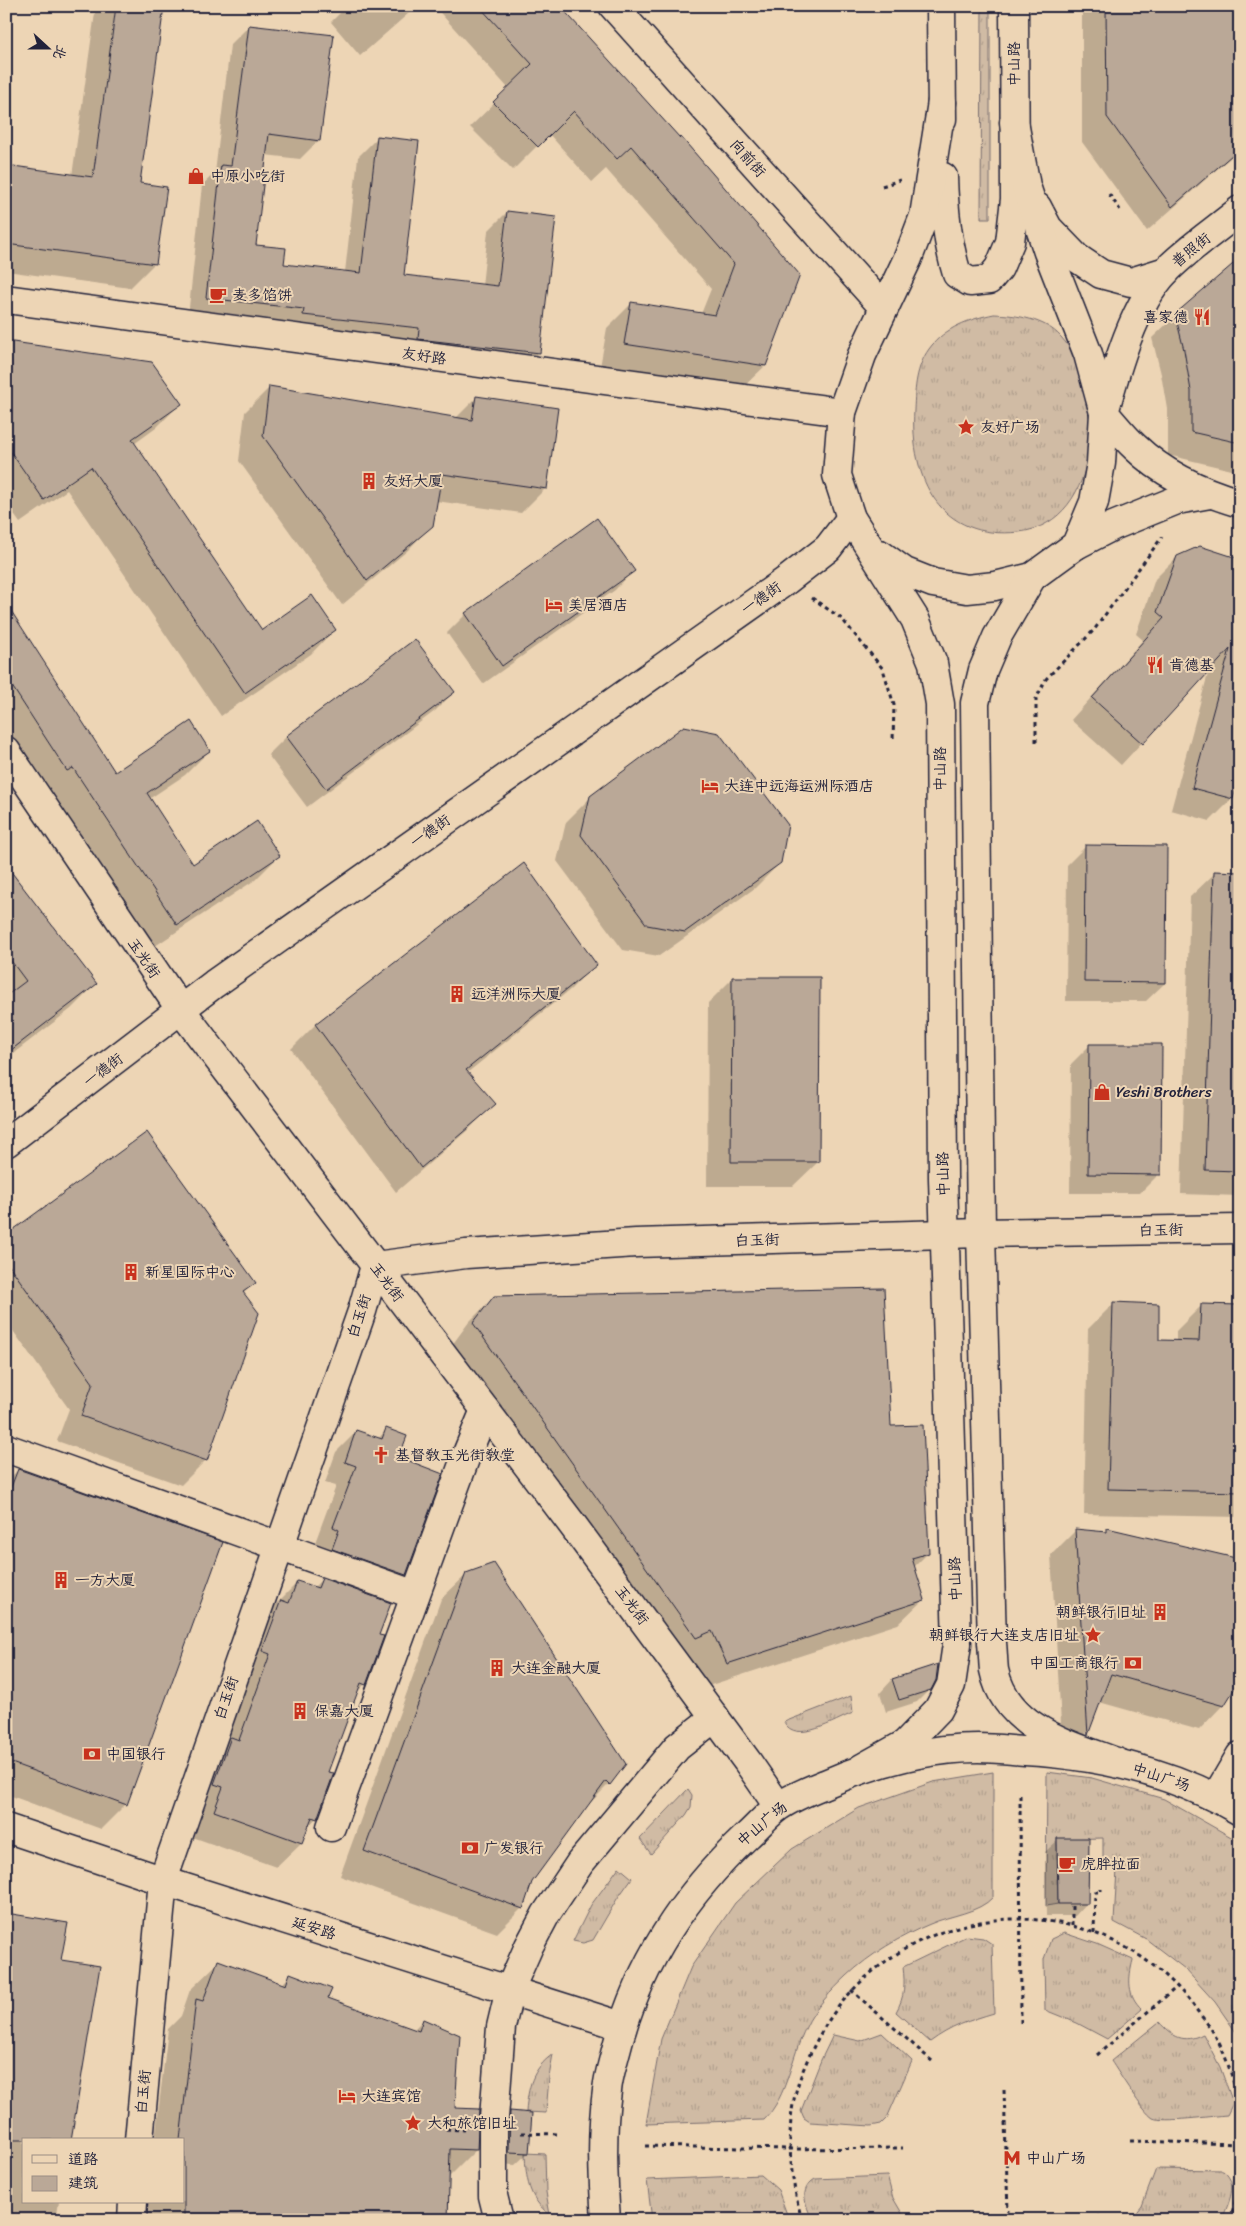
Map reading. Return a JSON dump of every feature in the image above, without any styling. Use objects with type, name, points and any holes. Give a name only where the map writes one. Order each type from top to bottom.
[{"type":"street","name":"向前街","points":[[613,6],[884,308]]},
{"type":"street","points":[[941,6],[944,211],[948,246],[957,274],[970,282],[989,280],[999,268],[1010,242],[1015,199],[1014,122]]},
{"type":"street","name":"中山路","points":[[1014,6],[1014,122]]},
{"type":"street","points":[[851,518],[837,475],[842,412],[862,355],[908,258],[924,216],[942,102]]},
{"type":"street","points":[[1014,122],[1026,186],[1048,252],[1088,354],[1104,413],[1135,448],[1157,464],[1210,494],[1240,503]]},
{"type":"street","points":[[1026,186],[1048,228],[1078,258],[1101,274],[1131,282],[1166,271]]},
{"type":"street","name":"普照街","points":[[1166,271],[1240,210]]},
{"type":"street","points":[[1076,545],[1094,502],[1101,463],[1104,413],[1114,378],[1141,306],[1166,271]]},
{"type":"street","name":"友好路","points":[[6,299],[842,412]]},
{"type":"street","points":[[870,548],[905,572],[933,583],[967,589],[995,586],[1032,577],[1076,545],[1113,526],[1177,500],[1210,494]]},
{"type":"street","name":"中山路","points":[[851,518],[915,619],[933,663],[940,704],[944,1234],[957,1644],[951,1685],[938,1710],[905,1744],[862,1768]]},
{"type":"street","name":"一德街","points":[[6,1144],[181,1010],[493,786],[787,580],[828,548],[851,518]]},
{"type":"street","points":[[1032,577],[997,638],[983,670],[975,703],[981,1233],[994,1672],[1006,1699],[1025,1722],[1058,1740],[1119,1763]]},
{"type":"street","name":"玉光街","points":[[6,750],[181,1010],[485,1410],[715,1717],[778,1806]]},
{"type":"street","name":"白玉街","points":[[139,2138],[163,1880],[358,1320],[375,1266],[466,1254],[636,1243],[981,1233],[1240,1229]]},
{"type":"street","points":[[331,1827],[466,1456],[485,1410]]},
{"type":"street","points":[[6,1448],[415,1596]]},
{"type":"street","points":[[499,2220],[493,2196],[493,2131],[501,2027],[510,1988],[546,1914],[580,1863],[677,1747],[715,1717]]},
{"type":"street","name":"中山广场","points":[[606,2220],[602,2145],[607,2089],[622,2026],[648,1964],[679,1912],[718,1863],[778,1806],[862,1768],[918,1754],[976,1748],[1048,1752],[1119,1763],[1189,1785],[1216,1797],[1240,1811]]},
{"type":"street","points":[[1216,1797],[1240,1756]]},
{"type":"street","name":"延安路","points":[[6,1828],[163,1880],[510,1988],[622,2026]]},
{"type":"street","points":[[132,2220],[133,2204]]},
{"type":"path","points":[[882,186],[908,176]]},
{"type":"path","points":[[1109,194],[1120,210]]},
{"type":"path","points":[[1036,742],[1036,699],[1046,679],[1094,630],[1161,540],[1177,500]]},
{"type":"path","points":[[787,580],[842,619],[883,669],[894,705],[893,741]]},
{"type":"path","points":[[1020,1795],[1021,2025]]},
{"type":"path","points":[[1094,1933],[1094,1892],[1101,1892],[1101,1888]]},
{"type":"path","points":[[1072,1904],[1072,1926]]},
{"type":"path","points":[[802,2220],[794,2193],[790,2149],[792,2110],[803,2068],[822,2029],[851,1990],[876,1967],[908,1946],[943,1931],[980,1921],[1022,1918],[1072,1926],[1107,1937],[1145,1958],[1178,1986],[1214,2032],[1236,2087],[1240,2115]]},
{"type":"path","points":[[1097,2056],[1178,1986]]},
{"type":"path","points":[[851,1990],[932,2061]]},
{"type":"path","points":[[1004,2090],[1008,2212]]},
{"type":"path","points":[[526,2133],[558,2134]]},
{"type":"path","points":[[1130,2141],[1240,2144]]},
{"type":"path","points":[[644,2146],[790,2149],[903,2148]]},
{"type":"path","points":[[1230,2220],[1240,2185]]},
{"type":"path","points":[[1098,2216],[1101,2220]]},
{"type":"green space","points":[[982,6],[990,6],[990,218],[981,218]]},
{"type":"green space","points":[[994,314],[1012,315],[1039,322],[1061,337],[1076,360],[1086,388],[1091,419],[1089,450],[1082,480],[1068,505],[1047,523],[1019,532],[992,532],[969,526],[950,516],[935,500],[925,481],[918,459],[914,435],[914,402],[917,378],[921,363],[929,349],[935,341],[958,325]]},
{"type":"green space","points":[[851,1696],[853,1713],[816,1729],[797,1731],[790,1729],[784,1722]]},
{"type":"green space","points":[[993,1772],[993,1897],[980,1907],[930,1924],[897,1940],[866,1960],[841,1981],[809,2020],[779,2100],[764,2120],[646,2124],[661,2039],[691,1967],[735,1903],[792,1849],[859,1808],[933,1782]]},
{"type":"green space","points":[[1047,1772],[1092,1778],[1164,1799],[1240,1842],[1240,2038],[1215,2002],[1185,1969],[1146,1939],[1114,1922],[1117,1869],[1103,1867],[1103,1838],[1057,1839],[1058,1904],[1046,1906]]},
{"type":"green space","points":[[688,1789],[692,1795],[691,1807],[651,1854],[640,1839]]},
{"type":"green space","points":[[619,1867],[632,1878],[617,1899],[593,1940],[583,1943],[573,1941],[591,1905]]},
{"type":"green space","points":[[1064,1933],[1097,1944],[1133,1960],[1130,1974],[1131,1992],[1142,2009],[1107,2039],[1077,2023],[1045,2010],[1044,1959],[1051,1939]]},
{"type":"green space","points":[[967,1936],[983,1938],[992,1944],[994,2013],[960,2024],[930,2042],[896,2012],[904,1990],[903,1967]]},
{"type":"green space","points":[[1159,2022],[1169,2032],[1184,2039],[1203,2034],[1220,2067],[1233,2103],[1227,2115],[1177,2120],[1158,2119],[1153,2118],[1137,2100],[1111,2061]]},
{"type":"green space","points":[[882,2033],[912,2061],[887,2118],[881,2124],[871,2126],[810,2122],[804,2118],[801,2111],[833,2035],[860,2041]]},
{"type":"green space","points":[[553,2054],[546,2113],[526,2112],[532,2079],[540,2066]]},
{"type":"green space","points":[[525,2153],[545,2154],[546,2192],[550,2215],[533,2195],[526,2171]]},
{"type":"green space","points":[[1156,2169],[1223,2170],[1228,2175],[1232,2187],[1222,2220],[1131,2220],[1142,2206]]},
{"type":"green space","points":[[761,2175],[778,2190],[789,2220],[652,2220],[647,2180]]},
{"type":"green space","points":[[887,2176],[893,2198],[906,2220],[812,2220],[806,2203],[805,2193],[810,2183],[815,2179]]},
{"type":"building","points":[[116,6],[164,6],[140,183],[167,187],[156,264],[6,244],[6,165],[93,177]]},
{"type":"building","points":[[479,6],[560,6],[681,137],[800,275],[766,366],[624,344],[631,302],[715,315],[734,264],[631,146],[617,159],[574,111],[538,147],[493,102],[532,64]]},
{"type":"building","points":[[1106,6],[1240,6],[1240,148],[1172,207],[1107,117]]},
{"type":"building","points":[[249,25],[334,35],[320,141],[269,134],[256,245],[286,248],[284,264],[361,273],[377,136],[419,141],[404,275],[498,286],[507,211],[556,217],[540,353],[418,339],[419,328],[303,315],[304,309],[206,298],[221,165],[231,166]]},
{"type":"building","points":[[1240,258],[1240,443],[1191,432],[1191,391],[1175,314]]},
{"type":"building","points":[[6,341],[152,362],[182,404],[132,439],[262,630],[312,595],[336,630],[245,693],[91,467],[44,500],[6,445]]},
{"type":"building","name":"友好大厦","points":[[269,386],[472,420],[476,396],[558,408],[547,489],[442,474],[433,526],[367,581],[263,436]]},
{"type":"building","points":[[597,518],[635,571],[502,666],[465,613]]},
{"type":"building","points":[[1200,546],[1240,559],[1240,638],[1238,640],[1240,640],[1240,776],[1233,799],[1192,788],[1230,649],[1143,744],[1092,698],[1164,618],[1157,612],[1177,556]]},
{"type":"building","points":[[6,603],[115,772],[191,721],[210,751],[147,793],[193,864],[257,821],[280,856],[177,925],[73,768],[67,771],[6,677]]},
{"type":"building","points":[[415,639],[455,692],[326,789],[286,736]]},
{"type":"building","points":[[684,726],[719,733],[788,825],[781,863],[685,932],[647,925],[581,835],[590,796]]},
{"type":"building","points":[[1085,845],[1167,846],[1166,983],[1084,982]]},
{"type":"building","name":"远洋洲际大厦","points":[[524,863],[597,965],[466,1070],[496,1104],[421,1168],[315,1024]]},
{"type":"building","points":[[6,865],[97,984],[6,1054],[6,996],[26,981],[6,954]]},
{"type":"building","points":[[1214,871],[1240,872],[1240,1171],[1205,1170]]},
{"type":"building","points":[[732,977],[820,977],[819,1162],[731,1162]]},
{"type":"building","points":[[1089,1044],[1162,1044],[1161,1175],[1088,1174]]},
{"type":"building","name":"新星国际中心","points":[[147,1132],[256,1283],[243,1292],[259,1313],[207,1461],[81,1416],[93,1383],[6,1261],[6,1235]]},
{"type":"building","points":[[884,1288],[891,1426],[923,1425],[929,1553],[912,1558],[925,1600],[727,1664],[712,1631],[696,1638],[473,1323],[494,1296]]},
{"type":"building","points":[[1113,1302],[1159,1304],[1159,1340],[1199,1341],[1201,1304],[1240,1305],[1240,1492],[1108,1489]]},
{"type":"building","points":[[386,1428],[407,1436],[399,1457],[443,1474],[406,1575],[332,1549],[339,1530],[333,1527],[356,1466],[345,1462],[356,1430],[382,1439]]},
{"type":"building","points":[[18,1469],[223,1542],[127,1805],[6,1761],[6,1500]]},
{"type":"building","name":"朝鲜银行旧址","points":[[1107,1528],[1240,1559],[1240,1680],[1224,1706],[1111,1674],[1088,1735],[1075,1529],[1107,1532]]},
{"type":"building","name":"大连金融大厦","points":[[494,1563],[626,1764],[610,1785],[606,1781],[532,1882],[523,1909],[364,1851],[466,1573]]},
{"type":"building","name":"保嘉大厦","points":[[322,1578],[391,1603],[379,1635],[384,1636],[366,1685],[361,1683],[328,1772],[334,1773],[317,1819],[312,1817],[302,1843],[214,1811],[223,1787],[214,1784],[231,1737],[239,1740],[270,1654],[262,1651],[281,1600],[289,1603],[297,1581],[318,1588]]},
{"type":"building","points":[[938,1664],[936,1680],[931,1690],[899,1700],[892,1679]]},
{"type":"building","points":[[1057,1838],[1089,1838],[1088,1904],[1058,1904]]},
{"type":"building","points":[[6,1913],[68,1923],[61,1960],[100,1966],[71,2138],[22,2138],[22,2140],[6,2140]]},
{"type":"building","name":"大连宾馆","points":[[218,1960],[286,1985],[290,1973],[332,1989],[328,1998],[419,2031],[423,2019],[460,2035],[455,2108],[479,2109],[477,2150],[450,2149],[448,2220],[184,2220],[185,2138],[180,2138],[196,1999],[203,2001]]},
{"type":"building","points":[[510,2111],[532,2113],[529,2153],[509,2152]]},
{"type":"place","name":"中原小吃街","points":[[196,176]]},
{"type":"place","name":"麦多馅饼","points":[[218,295]]},
{"type":"place","name":"喜家德","points":[[1202,317]]},
{"type":"place","name":"友好广场","points":[[966,427]]},
{"type":"place","name":"友好大厦","points":[[369,481]]},
{"type":"place","name":"美居酒店","points":[[554,605]]},
{"type":"place","name":"肯德基","points":[[1155,665]]},
{"type":"place","name":"大连中远海运洲际酒店","points":[[710,786]]},
{"type":"place","name":"远洋洲际大厦","points":[[457,994]]},
{"type":"place","name":"Yeshi Brothers","points":[[1102,1092]]},
{"type":"place","name":"新星国际中心","points":[[131,1272]]},
{"type":"place","name":"基督教玉光街教堂","points":[[381,1455]]},
{"type":"place","name":"一方大厦","points":[[61,1580]]},
{"type":"place","name":"朝鲜银行旧址","points":[[1160,1612]]},
{"type":"place","name":"朝鲜银行大连支店旧址","points":[[1093,1635]]},
{"type":"place","name":"中国工商银行","points":[[1133,1663]]},
{"type":"place","name":"大连金融大厦","points":[[497,1668]]},
{"type":"place","name":"保嘉大厦","points":[[300,1711]]},
{"type":"place","name":"中国银行","points":[[92,1754]]},
{"type":"place","name":"广发银行","points":[[470,1848]]},
{"type":"place","name":"虎胖拉面","points":[[1067,1864]]},
{"type":"place","name":"大连宾馆","points":[[347,2096]]},
{"type":"place","name":"大和旅馆旧址","points":[[413,2123]]},
{"type":"place","name":"中山广场","points":[[1012,2158]]}]
